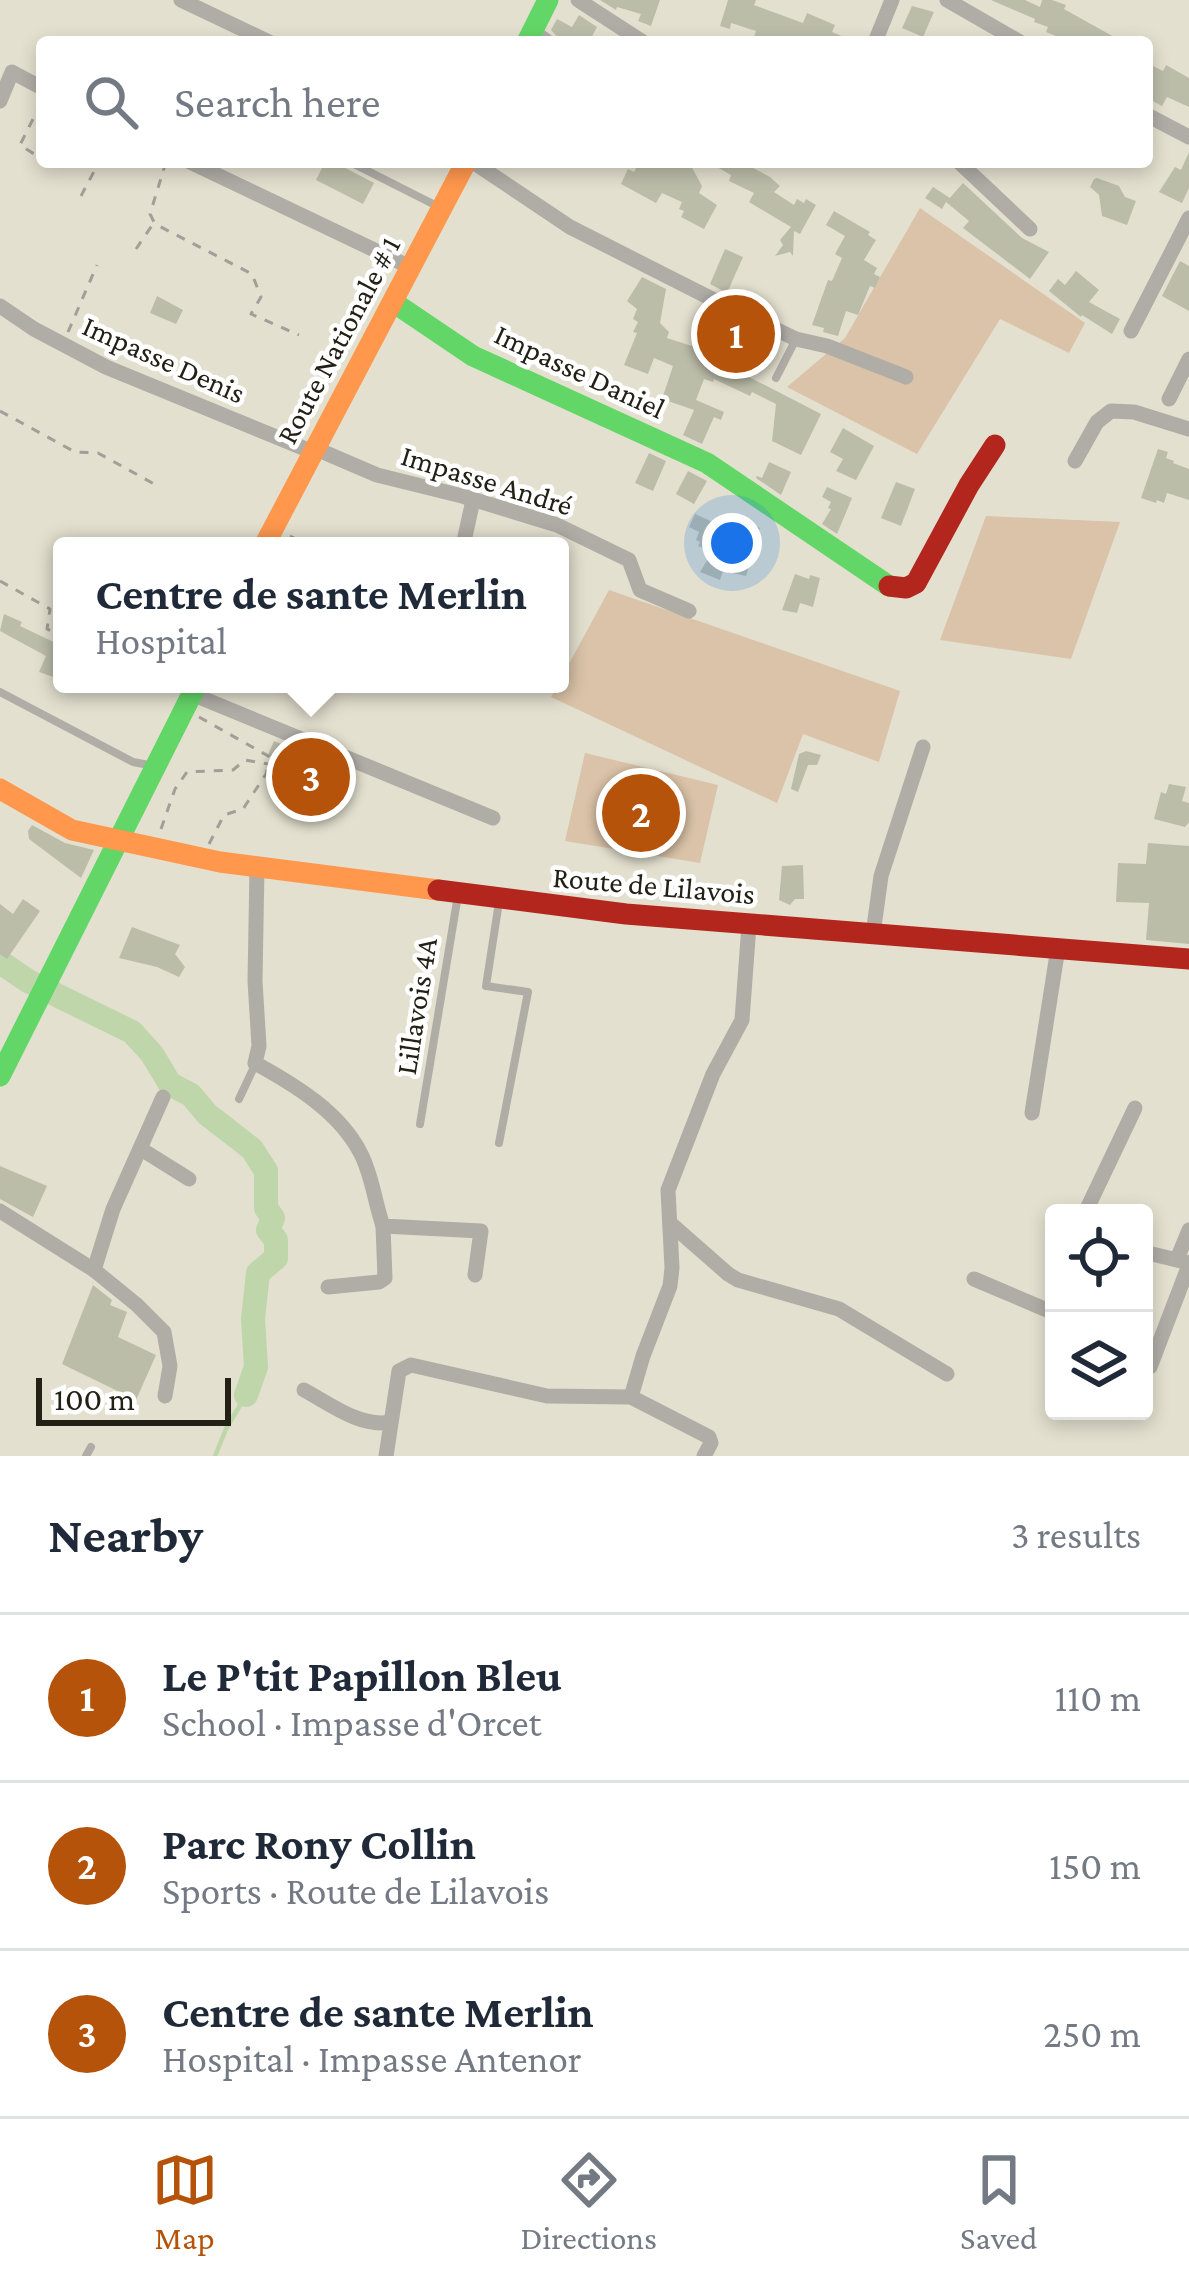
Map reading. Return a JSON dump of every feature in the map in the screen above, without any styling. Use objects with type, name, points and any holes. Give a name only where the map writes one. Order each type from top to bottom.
[{"type":"main road","points":[[530,35],[548,0]]},
{"type":"main road","name":"Route Nationale # 1","points":[[269,537],[465,168]]},
{"type":"main road","name":"Impasse Daniel","points":[[393,302],[473,356],[707,463],[885,586],[906,588],[916,583],[994,445]]},
{"type":"main road","points":[[0,1076],[191,696]]},
{"type":"main road","name":"Route de Lilavois","points":[[0,789],[72,830],[257,867],[499,900],[748,925],[1189,959]]},
{"type":"street","points":[[181,0],[256,36]]},
{"type":"street","points":[[578,0],[634,36]]},
{"type":"street","points":[[877,36],[892,0]]},
{"type":"street","points":[[947,0],[1010,36]]},
{"type":"street","points":[[0,101],[12,73],[36,85]]},
{"type":"street","points":[[1153,118],[1189,137]]},
{"type":"street","points":[[203,168],[410,267]]},
{"type":"street","points":[[478,168],[570,226],[796,339],[906,377]]},
{"type":"street","points":[[965,168],[1030,229]]},
{"type":"street","points":[[1131,331],[1189,218]]},
{"type":"street","name":"Impasse Denis","points":[[0,305],[106,367],[314,450]]},
{"type":"street","points":[[1169,399],[1189,358]]},
{"type":"street","points":[[1075,461],[1097,422],[1111,411],[1135,412],[1189,430]]},
{"type":"street","name":"Impasse André","points":[[314,450],[377,475],[556,525],[629,560],[640,590],[689,610]]},
{"type":"street","points":[[465,537],[473,500]]},
{"type":"street","points":[[191,696],[493,818]]},
{"type":"street","points":[[873,934],[881,876],[923,747]]},
{"type":"street","points":[[257,867],[259,1046],[255,1063],[297,1087],[340,1124],[362,1155],[383,1226],[385,1278],[328,1287]]},
{"type":"street","points":[[632,1397],[670,1286],[668,1190],[713,1074],[742,1020],[748,925]]},
{"type":"street","points":[[1031,1113],[1058,948]]},
{"type":"street","points":[[94,1270],[113,1209],[163,1097]]},
{"type":"street","points":[[1089,1204],[1135,1108]]},
{"type":"street","points":[[141,1149],[189,1179]]},
{"type":"street","points":[[0,1211],[94,1270],[164,1332],[170,1366],[165,1396]]},
{"type":"street","points":[[671,1225],[738,1280],[839,1309],[946,1374]]},
{"type":"street","points":[[383,1226],[481,1232],[475,1275]]},
{"type":"street","points":[[1153,1358],[1185,1262],[1189,1230]]},
{"type":"street","points":[[1153,1254],[1185,1262]]},
{"type":"street","points":[[974,1279],[1052,1312]]},
{"type":"street","points":[[386,1456],[399,1371],[412,1365],[547,1396],[632,1397],[709,1437],[704,1456]]},
{"type":"street","points":[[304,1390],[364,1421],[390,1422]]},
{"type":"lane","points":[[362,168],[440,208]]},
{"type":"lane","points":[[776,378],[796,339]]},
{"type":"lane","points":[[0,692],[134,762],[157,766]]},
{"type":"lane","name":"Lillavois 4A","points":[[420,1124],[459,895]]},
{"type":"lane","points":[[499,900],[486,986],[528,992],[500,1143]]},
{"type":"lane","points":[[239,1099],[255,1063]]},
{"type":"path","points":[[36,113],[20,146],[36,155]]},
{"type":"path","points":[[81,196],[96,168]]},
{"type":"path","points":[[164,168],[150,214],[154,222],[252,274],[261,297],[251,314],[299,335]]},
{"type":"path","points":[[136,249],[154,222]]},
{"type":"path","points":[[62,344],[98,265]]},
{"type":"path","points":[[0,411],[76,452],[98,453],[157,485]]},
{"type":"path","points":[[0,581],[50,609],[47,629],[53,632]]},
{"type":"path","points":[[191,696],[270,757],[309,774]]},
{"type":"path","points":[[208,844],[224,815],[243,809],[266,774],[270,757]]},
{"type":"path","points":[[160,832],[187,772],[233,770],[245,760],[268,764]]},
{"type":"shaded area","points":[[920,208],[1085,323],[1069,353],[1000,319],[917,454],[787,387],[845,338]]},
{"type":"shaded area","points":[[986,516],[1120,522],[1071,659],[940,640]]},
{"type":"shaded area","points":[[609,590],[900,691],[879,762],[803,734],[777,803],[551,697],[569,693],[569,664]]},
{"type":"shaded area","points":[[585,753],[718,785],[700,863],[565,841]]},
{"type":"building","points":[[600,0],[660,0],[651,26],[638,21],[641,14],[616,10]]},
{"type":"building","points":[[728,0],[756,0],[754,5],[803,23],[807,13],[835,25],[832,32],[842,36],[754,36],[756,31],[731,23],[730,29],[720,26]]},
{"type":"building","points":[[991,0],[1025,0],[1040,7],[1042,0],[1052,0],[1112,36],[1056,36],[1035,19]]},
{"type":"building","points":[[912,6],[934,12],[923,36],[902,28]]},
{"type":"building","points":[[579,15],[597,27],[592,36],[556,36],[551,30],[557,19],[572,27]]},
{"type":"building","points":[[1166,65],[1189,78],[1189,107],[1167,97],[1162,106],[1153,101],[1153,66],[1163,71]]},
{"type":"building","points":[[1189,152],[1189,188],[1182,203],[1159,192],[1175,167],[1181,170]]},
{"type":"building","points":[[322,168],[345,168],[374,183],[363,204],[316,180]]},
{"type":"building","points":[[636,168],[692,168],[702,186],[699,193],[717,205],[704,229],[681,217],[682,202],[662,193],[656,203],[621,184],[628,169],[634,172]]},
{"type":"building","points":[[719,168],[753,168],[780,186],[774,192],[794,205],[797,199],[804,203],[806,199],[816,205],[800,234],[794,231],[793,256],[790,252],[775,256],[791,227],[749,202],[754,193],[729,181],[731,175]]},
{"type":"building","points":[[1097,178],[1119,186],[1125,197],[1136,201],[1127,225],[1102,216],[1099,195],[1090,187]]},
{"type":"building","points":[[963,183],[1022,238],[1049,252],[1030,279],[963,228],[969,221],[946,202],[942,209],[925,198],[933,187],[950,198]]},
{"type":"building","points":[[834,211],[876,240],[864,260],[877,268],[874,274],[880,277],[875,288],[870,286],[858,315],[846,311],[838,336],[812,325],[828,280],[832,281],[842,258],[835,254],[845,236],[826,225]]},
{"type":"building","points":[[725,249],[743,257],[727,293],[710,284]]},
{"type":"building","points":[[1180,261],[1189,266],[1189,311],[1162,296]]},
{"type":"building","points":[[1076,271],[1099,290],[1089,302],[1120,319],[1112,334],[1049,291],[1058,279],[1065,285]]},
{"type":"building","points":[[642,277],[666,289],[660,323],[669,332],[667,338],[698,348],[711,322],[722,326],[724,321],[740,328],[733,346],[726,343],[720,362],[821,414],[801,455],[772,441],[776,404],[714,379],[704,379],[696,400],[724,412],[721,420],[714,417],[702,444],[683,435],[694,410],[662,399],[673,366],[654,358],[648,374],[624,365],[638,322],[633,319],[637,309],[627,301]]},
{"type":"building","points":[[157,296],[183,310],[176,324],[150,313]]},
{"type":"building","points":[[843,428],[874,446],[856,480],[836,471],[843,459],[830,452]]},
{"type":"building","points":[[1158,449],[1168,452],[1166,458],[1173,463],[1189,469],[1189,500],[1167,493],[1164,503],[1141,498]]},
{"type":"building","points":[[649,453],[666,461],[653,491],[635,483]]},
{"type":"building","points":[[769,462],[791,472],[781,495],[756,478],[762,478]]},
{"type":"building","points":[[688,471],[707,481],[694,504],[676,494]]},
{"type":"building","points":[[896,482],[915,489],[901,526],[881,518]]},
{"type":"building","points":[[827,487],[852,498],[837,534],[822,524],[831,509],[831,502],[822,497]]},
{"type":"building","points":[[695,514],[740,534],[746,521],[760,528],[748,556],[752,557],[746,576],[723,571],[720,580],[700,572],[712,552],[698,546],[699,532],[689,527]]},
{"type":"building","points":[[795,574],[820,578],[813,607],[800,603],[797,613],[782,610]]},
{"type":"building","points":[[4,614],[53,642],[53,677],[39,672],[46,656],[0,631]]},
{"type":"building","points":[[274,741],[303,753],[297,768],[268,755]]},
{"type":"building","points":[[799,754],[821,755],[817,765],[808,765],[798,792],[791,789]]},
{"type":"building","points":[[1169,784],[1186,787],[1182,801],[1189,803],[1189,822],[1185,827],[1154,819],[1161,792],[1166,794]]},
{"type":"building","points":[[32,825],[65,843],[94,850],[81,878],[29,839]]},
{"type":"building","points":[[1148,843],[1189,846],[1189,944],[1146,940],[1149,903],[1116,902],[1118,863],[1146,864]]},
{"type":"building","points":[[803,865],[804,899],[790,905],[779,900],[782,866]]},
{"type":"building","points":[[23,899],[40,911],[7,959],[0,954],[0,904],[13,914]]},
{"type":"building","points":[[132,927],[180,945],[175,954],[185,967],[179,977],[119,958]]},
{"type":"building","points":[[0,1166],[47,1186],[33,1217],[0,1199]]},
{"type":"building","points":[[93,1285],[112,1300],[110,1305],[127,1312],[118,1337],[156,1355],[136,1400],[62,1364]]},
{"type":"waterway","points":[[0,962],[28,981],[132,1032],[170,1084],[191,1095],[207,1114],[252,1149],[266,1171],[266,1208],[273,1218],[268,1230],[276,1240],[276,1258],[258,1273],[253,1319],[256,1367],[246,1395]]},
{"type":"waterway","points":[[215,1456],[246,1395]]},
{"type":"traffic: fast","points":[[530,36],[548,0]]},
{"type":"traffic: fast","points":[[393,302],[473,356],[707,463],[889,586]]},
{"type":"traffic: fast","points":[[0,1076],[192,693]]},
{"type":"traffic: slow","points":[[269,537],[463,168]]},
{"type":"traffic: slow","points":[[0,789],[72,830],[220,862],[438,890]]},
{"type":"traffic: jam","points":[[889,586],[906,588],[916,583],[995,445]]},
{"type":"traffic: jam","points":[[438,890],[626,914],[1189,959]]},
{"type":"place","name":"Le P'tit Papillon Bleu","points":[[736,334]]},
{"type":"place","name":"Centre de sante Merlin","points":[[311,777]]},
{"type":"place","name":"Parc Rony Collin","points":[[641,813]]}]
